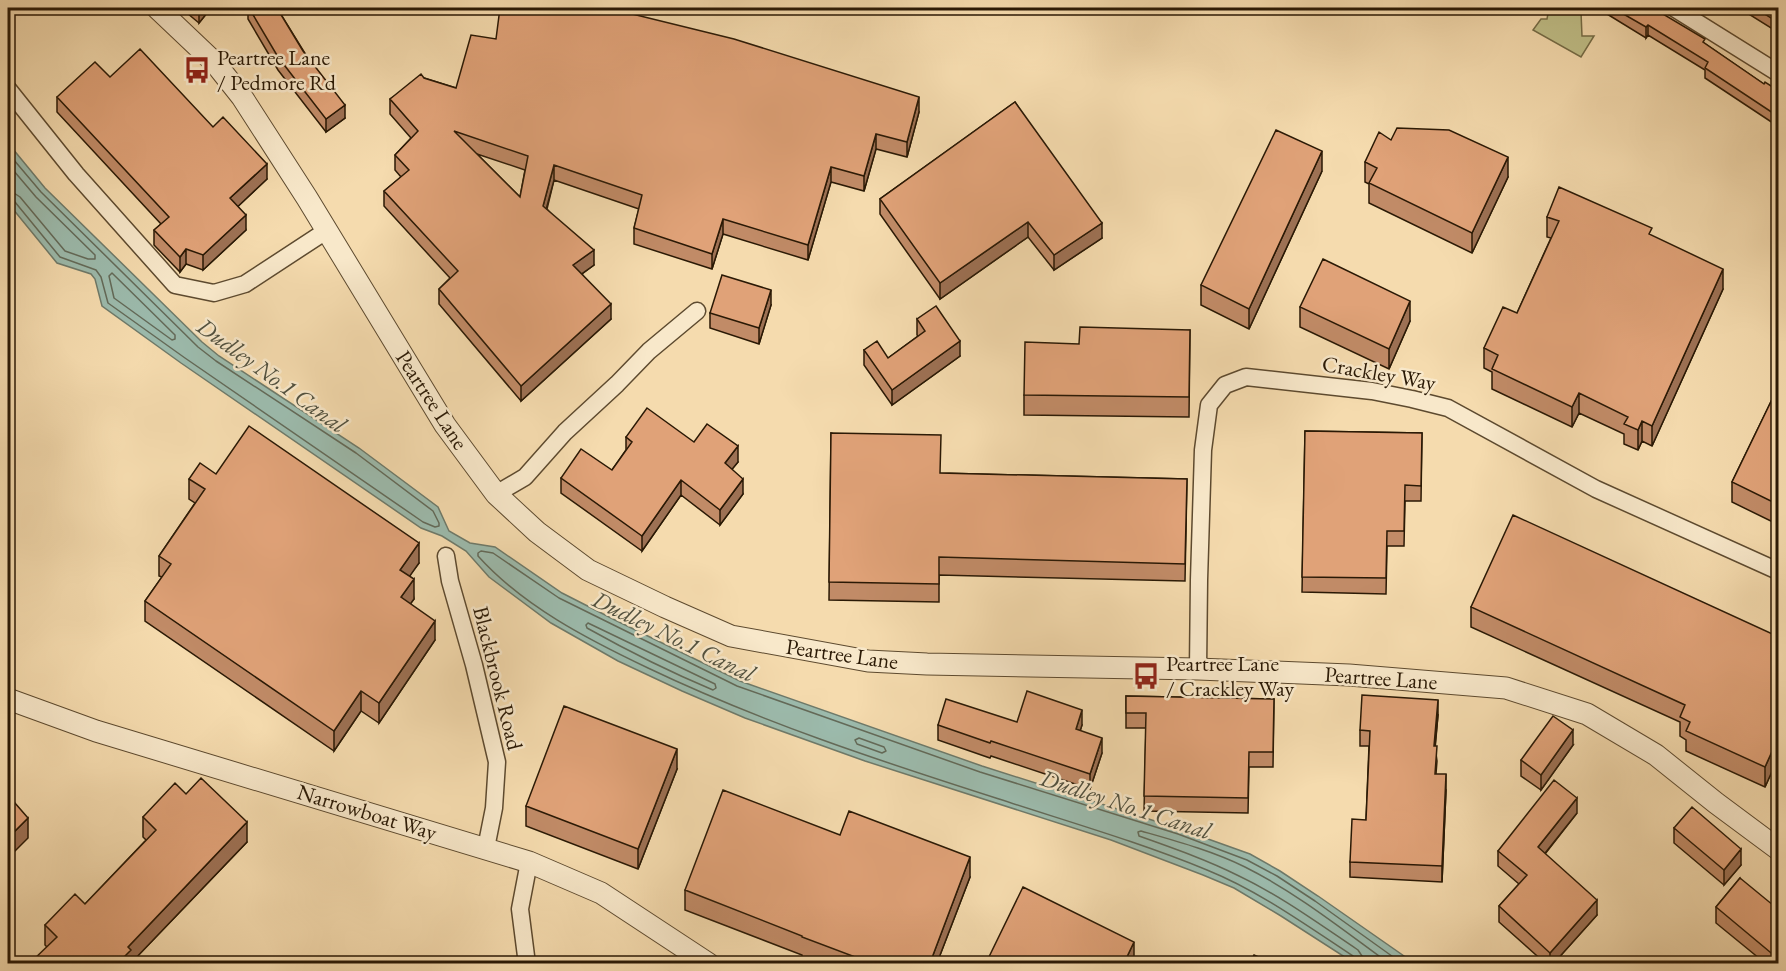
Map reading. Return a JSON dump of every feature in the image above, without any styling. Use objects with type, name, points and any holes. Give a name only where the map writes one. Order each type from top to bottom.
[{"type":"street","name":"Peartree Lane","points":[[157,8],[215,63],[242,97],[307,198],[445,425],[496,494],[537,532],[588,570],[731,636],[868,661],[939,665],[1198,669],[1349,675],[1506,688],[1587,714],[1656,755],[1779,849]]},
{"type":"street","points":[[1674,8],[1779,73]]},
{"type":"street","points":[[8,89],[76,174],[175,285],[214,293],[245,284],[326,231]]},
{"type":"street","points":[[496,494],[525,477],[565,432],[696,310]]},
{"type":"street","name":"Crackley Way","points":[[1198,669],[1203,450],[1209,405],[1225,384],[1246,377],[1372,391],[1448,408],[1596,489],[1779,571]]},
{"type":"street","name":"Blackbrook Road","points":[[446,556],[450,581],[474,664],[497,762],[494,808],[486,848]]},
{"type":"street","name":"Narrowboat Way","points":[[8,699],[96,731],[529,862],[601,893],[709,963]]},
{"type":"street","points":[[527,963],[520,909],[529,862]]},
{"type":"shaded area","points":[[1549,8],[1581,12],[1582,36],[1594,36],[1581,57],[1533,30],[1541,19],[1547,19]]},
{"type":"water","points":[[8,143],[45,188],[202,342],[219,356],[359,448],[438,507],[449,531],[470,543],[495,547],[562,593],[740,681],[982,766],[1180,829],[1250,854],[1318,896],[1414,963],[1354,963],[1234,888],[1111,840],[865,761],[745,718],[618,661],[551,623],[489,577],[466,551],[442,536],[421,528],[102,306],[95,279],[91,274],[57,263],[8,203]]},
{"type":"building","points":[[249,8],[277,8],[303,51],[345,105],[326,119],[278,57]]},
{"type":"building","points":[[500,8],[612,9],[734,39],[919,97],[907,142],[876,134],[864,176],[831,167],[808,245],[723,219],[712,254],[634,228],[642,195],[554,165],[543,206],[594,250],[573,265],[611,304],[521,386],[439,289],[458,271],[384,191],[409,170],[395,155],[418,131],[390,99],[421,74],[424,78],[456,88],[471,35],[496,39]],"holes":[[[454,131],[528,156],[520,197]]]},
{"type":"building","points":[[1613,8],[1653,8],[1705,39],[1703,42],[1764,84],[1765,82],[1779,91],[1779,117],[1705,68],[1708,62],[1648,25],[1646,27]]},
{"type":"building","points":[[1755,8],[1779,8],[1779,23]]},
{"type":"building","points":[[140,49],[213,127],[223,117],[267,164],[230,198],[246,215],[203,255],[186,249],[180,257],[154,230],[169,217],[57,97],[95,62],[110,77]]},
{"type":"building","points":[[1015,102],[1102,223],[1054,255],[1028,222],[940,283],[880,199]]},
{"type":"building","points":[[1397,128],[1449,130],[1508,157],[1472,233],[1369,183],[1377,168],[1365,162],[1379,132],[1391,140]]},
{"type":"building","points":[[1276,130],[1322,151],[1249,309],[1201,285]]},
{"type":"building","points":[[1559,187],[1652,228],[1649,234],[1723,269],[1652,426],[1642,421],[1638,430],[1624,424],[1628,417],[1579,393],[1572,407],[1492,369],[1498,355],[1484,348],[1503,307],[1517,313],[1559,221],[1547,217]]},
{"type":"building","points":[[1323,259],[1410,301],[1389,349],[1300,307]]},
{"type":"building","points":[[722,275],[771,290],[759,328],[710,313]]},
{"type":"building","points":[[936,306],[960,341],[892,390],[864,350],[877,341],[888,358],[925,331],[917,319]]},
{"type":"building","points":[[1080,327],[1190,330],[1189,397],[1024,395],[1025,342],[1079,344]]},
{"type":"building","points":[[1779,385],[1779,505],[1732,482]]},
{"type":"building","points":[[647,408],[694,442],[707,424],[738,446],[725,463],[743,479],[720,510],[681,480],[642,536],[561,478],[581,449],[612,470],[632,442],[626,437]]},
{"type":"building","points":[[249,426],[419,543],[400,570],[414,579],[401,597],[435,621],[379,703],[361,691],[334,731],[145,601],[171,564],[159,556],[205,489],[189,479],[200,463],[216,474]]},
{"type":"building","points":[[1305,431],[1422,433],[1421,486],[1405,485],[1404,531],[1387,531],[1386,578],[1302,577]]},
{"type":"building","points":[[831,433],[941,435],[940,473],[1187,479],[1185,564],[939,557],[939,584],[829,582]]},
{"type":"building","points":[[1513,515],[1779,637],[1779,749],[1774,747],[1765,767],[1686,731],[1690,722],[1680,717],[1685,705],[1471,607]]},
{"type":"building","points":[[1027,691],[1082,710],[1076,729],[1102,738],[1090,774],[938,725],[946,699],[1017,722]]},
{"type":"building","points":[[1362,695],[1438,700],[1434,746],[1437,746],[1435,774],[1446,774],[1442,866],[1350,862],[1352,819],[1366,820],[1370,731],[1360,730]]},
{"type":"building","points":[[1126,696],[1274,699],[1273,752],[1249,752],[1248,798],[1144,796],[1146,713],[1126,713]]},
{"type":"building","points":[[564,706],[677,749],[638,849],[526,806]]},
{"type":"building","points":[[1553,716],[1573,730],[1541,775],[1521,760]]},
{"type":"building","points":[[201,778],[247,822],[128,947],[131,950],[118,963],[30,963],[57,937],[45,925],[75,894],[85,904],[156,830],[143,817],[175,783],[186,794]]},
{"type":"building","points":[[1554,780],[1577,798],[1538,847],[1597,900],[1550,953],[1499,906],[1527,875],[1498,851]]},
{"type":"building","points":[[723,790],[840,835],[849,811],[970,857],[930,963],[871,963],[685,890]]},
{"type":"building","points":[[8,795],[28,818],[8,838]]},
{"type":"building","points":[[1692,807],[1741,849],[1724,870],[1674,828]]},
{"type":"building","points":[[1740,878],[1779,910],[1779,954],[1776,957],[1716,907]]},
{"type":"building","points":[[1023,887],[1134,942],[1124,963],[986,963]]},
{"type":"building","points":[[1254,955],[1272,963],[1250,963]]},
{"type":"place","name":"Peartree Lane / Pedmore Rd","points":[[197,70]]},
{"type":"place","name":"Peartree Lane / Crackley Way","points":[[1146,676]]},
{"type":"water label","name":"Dudley No.1 Canal","points":[[272,375]]},
{"type":"water label","name":"Dudley No.1 Canal","points":[[674,636]]},
{"type":"water label","name":"Dudley No.1 Canal","points":[[1126,804]]}]
